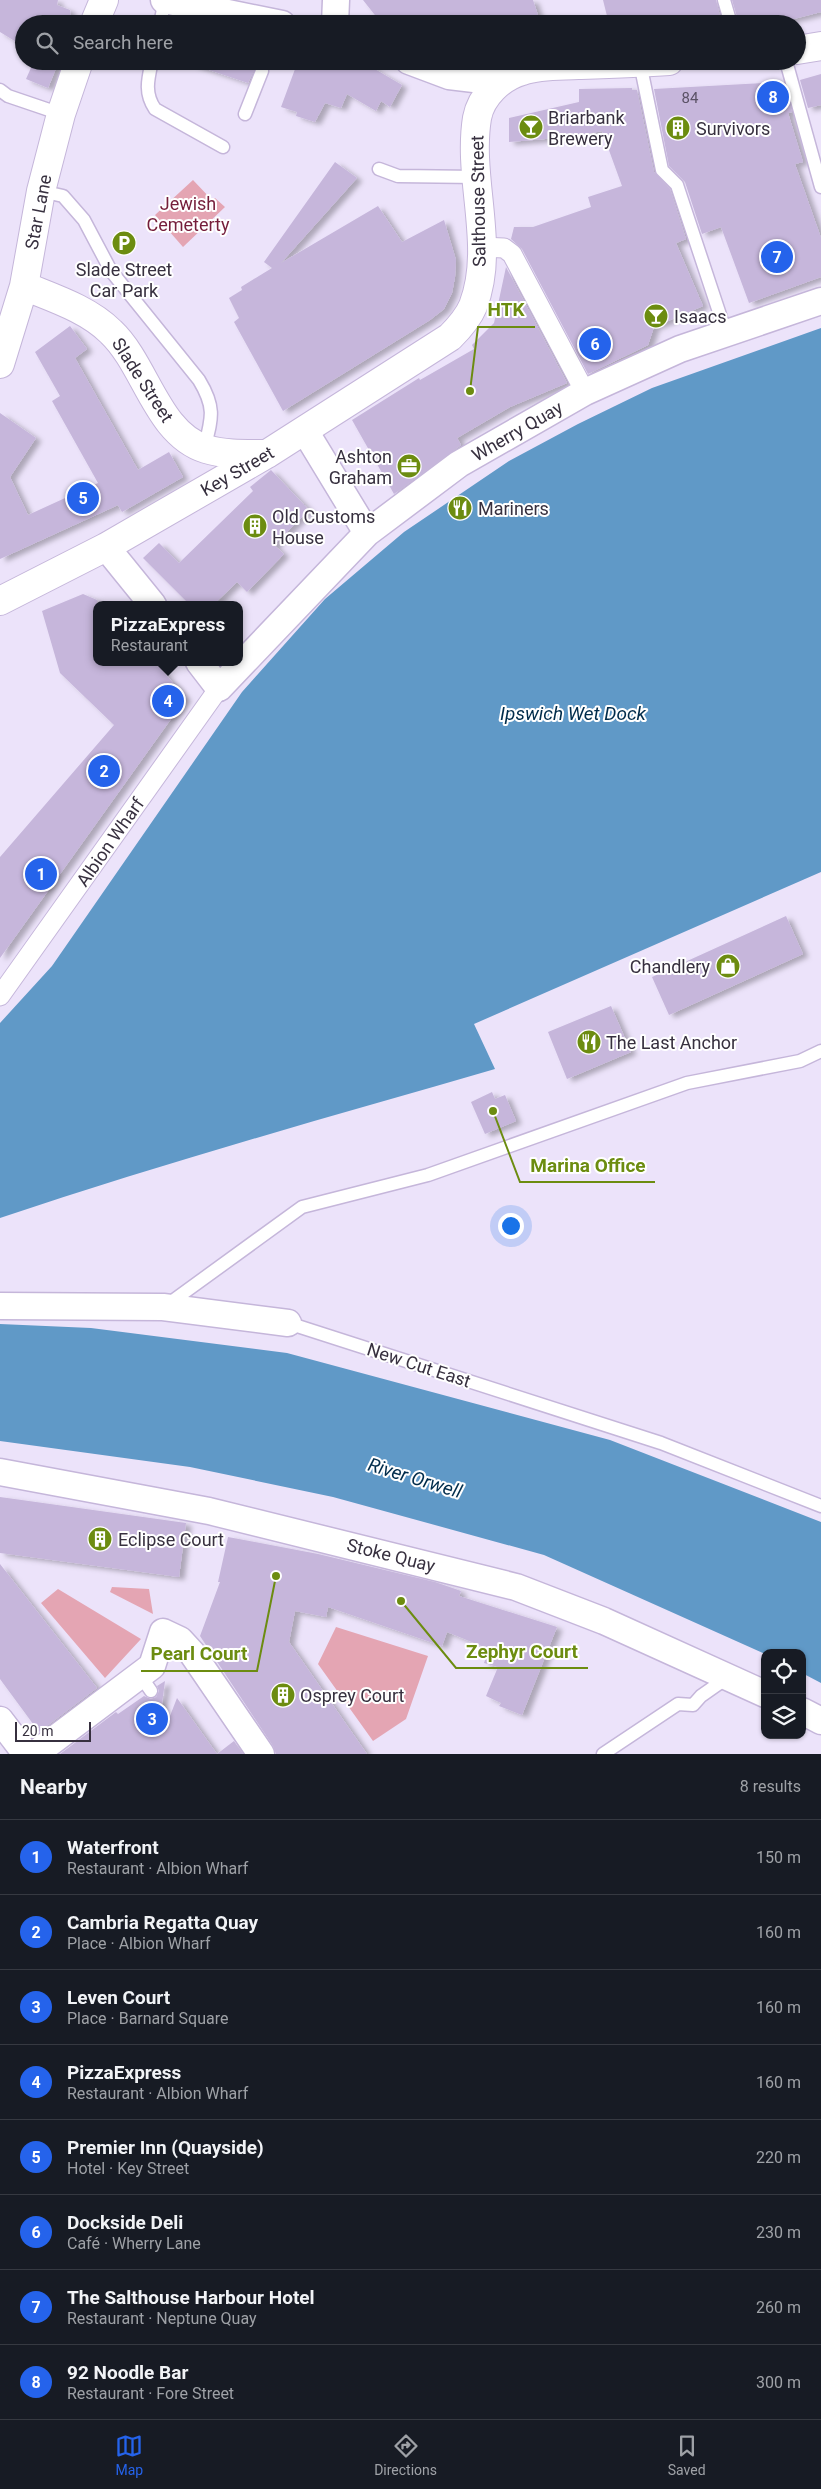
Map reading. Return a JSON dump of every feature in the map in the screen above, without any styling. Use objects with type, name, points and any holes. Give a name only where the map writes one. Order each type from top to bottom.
[{"type":"main road","points":[[98,15],[104,0]]},
{"type":"main road","points":[[806,48],[821,46]]},
{"type":"main road","name":"Star Lane","points":[[0,364],[24,286],[41,191],[61,114],[75,70]]},
{"type":"main road","points":[[499,82],[524,70]]},
{"type":"main road","name":"Salthouse Street","points":[[463,324],[472,308],[477,291],[481,247],[477,177],[477,118],[489,94],[499,82]]},
{"type":"main road","name":"Slade Street","points":[[24,286],[94,318],[110,331],[136,363],[165,415],[179,433],[204,449],[222,452],[267,454]]},
{"type":"main road","name":"Key Street","points":[[0,601],[106,547],[267,454],[433,350],[463,324]]},
{"type":"street","points":[[165,0],[239,15]]},
{"type":"street","points":[[335,15],[336,0]]},
{"type":"street","points":[[433,70],[449,76],[499,82]]},
{"type":"street","points":[[481,247],[504,248],[512,254],[585,392]]},
{"type":"street","name":"Wherry Quay","points":[[243,663],[367,534],[460,464],[585,392],[680,349],[821,301]]},
{"type":"street","points":[[305,431],[367,534]]},
{"type":"street","points":[[106,547],[150,601]]},
{"type":"street","points":[[202,666],[219,688]]},
{"type":"street","name":"Wherry Quay","points":[[219,688],[240,666]]},
{"type":"street","name":"Albion Wharf","points":[[0,996],[219,688]]},
{"type":"street","name":"New Cut East","points":[[0,1306],[163,1307],[288,1323]]},
{"type":"street","name":"Stoke Quay","points":[[0,1472],[210,1511],[516,1587],[604,1621],[761,1692]]},
{"type":"street","points":[[148,1677],[163,1632],[180,1640],[192,1653],[261,1754]]},
{"type":"street","points":[[35,1754],[148,1677],[192,1653]]},
{"type":"street","points":[[806,1712],[821,1721]]},
{"type":"street","points":[[0,1720],[26,1754]]},
{"type":"lane","points":[[162,15],[165,0]]},
{"type":"lane","points":[[724,0],[728,15]]},
{"type":"lane","points":[[150,70],[146,87],[149,100],[155,109],[223,147]]},
{"type":"lane","points":[[642,70],[662,170],[677,185],[726,333]]},
{"type":"lane","points":[[788,70],[821,187]]},
{"type":"lane","points":[[245,114],[262,71]]},
{"type":"lane","points":[[0,90],[8,96],[61,114]]},
{"type":"lane","points":[[379,169],[398,176],[477,177]]},
{"type":"lane","points":[[41,191],[62,196],[84,220],[111,271],[199,380],[210,399],[213,415],[204,449]]},
{"type":"lane","points":[[163,1307],[302,1207],[428,1175],[687,1083],[800,1061],[821,1052]]},
{"type":"lane","name":"New Cut East","points":[[288,1323],[661,1443],[821,1506]]},
{"type":"lane","points":[[604,1754],[678,1704],[693,1705],[701,1696],[728,1677]]},
{"type":"green space","name":"Jewish Cemeterty","points":[[193,180],[212,200],[215,198],[225,207],[183,247],[155,215]]},
{"type":"green space","points":[[112,1587],[149,1589],[153,1614],[110,1592]]},
{"type":"green space","points":[[58,1589],[141,1639],[105,1678],[41,1603]]},
{"type":"green space","points":[[336,1627],[428,1656],[406,1719],[373,1741],[318,1664]]},
{"type":"water","name":"Ipswich Wet Dock","points":[[821,328],[821,872],[474,1024],[495,1069],[184,1159],[0,1218],[0,1023],[52,966],[242,692],[325,599],[404,532],[509,461],[578,424],[652,388]]},
{"type":"water","name":"River Orwell","points":[[0,1324],[91,1328],[287,1353],[610,1440],[821,1522],[821,1683],[806,1675],[806,1649],[761,1649],[761,1652],[544,1555],[333,1497],[190,1467],[0,1441]]},
{"type":"building","points":[[0,0],[58,0],[57,5],[70,10],[70,15],[15,15],[15,41],[0,32]]},
{"type":"building","points":[[363,0],[533,0],[538,15],[375,15]]},
{"type":"building","points":[[603,0],[716,0],[720,15],[607,15]]},
{"type":"building","points":[[732,0],[821,0],[821,12],[806,16],[736,15]]},
{"type":"building","points":[[30,70],[55,70],[48,88],[26,79]]},
{"type":"building","points":[[209,70],[254,70],[248,83]]},
{"type":"building","points":[[295,70],[376,70],[402,85],[390,107],[381,101],[376,111],[347,94],[341,108],[325,103],[315,122],[296,116],[297,112],[281,107]]},
{"type":"building","points":[[821,74],[821,105],[808,108],[800,80]]},
{"type":"building","points":[[783,82],[792,112],[788,113],[803,162],[795,164],[821,238],[821,277],[749,303],[721,227],[702,234],[685,182],[669,166],[654,89]]},
{"type":"building","points":[[632,88],[632,90],[637,90],[654,172],[670,189],[686,239],[676,243],[703,306],[654,327],[648,345],[588,374],[522,249],[511,239],[514,227],[533,227],[591,207],[588,197],[622,186],[602,131],[569,137],[509,142],[509,118],[579,102],[579,89]]},
{"type":"building","points":[[335,162],[357,178],[281,263],[378,206],[402,242],[444,220],[456,260],[452,293],[444,309],[430,320],[283,411],[234,322],[239,318],[229,298],[242,290],[241,287],[272,268],[264,262]]},
{"type":"building","points":[[506,267],[567,383],[510,407],[457,438],[461,445],[394,494],[352,420],[419,378],[420,380],[474,349],[472,345],[494,323]]},
{"type":"building","points":[[70,326],[87,349],[75,358],[138,470],[169,452],[183,477],[122,512],[118,505],[0,559],[0,413],[36,438],[10,477],[28,515],[98,483],[52,401],[60,396],[35,352]]},
{"type":"building","name":"Old Customs House","points":[[271,470],[309,510],[274,545],[284,554],[247,592],[237,582],[217,601],[186,601],[143,558],[159,543],[179,563],[253,491],[250,487]]},
{"type":"building","points":[[83,594],[97,600],[93,601],[93,666],[158,666],[186,698],[0,958],[0,857],[114,725],[60,673],[42,611]]},
{"type":"building","name":"Chandlery","points":[[786,916],[803,954],[669,1015],[652,977]]},
{"type":"building","name":"The Last Anchor","points":[[611,1006],[631,1052],[567,1079],[548,1032]]},
{"type":"building","points":[[492,1092],[495,1099],[505,1095],[516,1121],[485,1134],[471,1102]]},
{"type":"building","name":"Eclipse Court","points":[[0,1497],[186,1523],[179,1577],[0,1553]]},
{"type":"building","points":[[228,1537],[318,1554],[435,1582],[461,1591],[459,1596],[557,1627],[522,1715],[499,1706],[501,1703],[486,1696],[498,1667],[484,1663],[489,1649],[447,1632],[442,1646],[328,1607],[326,1617],[295,1611],[289,1642],[367,1754],[276,1754],[273,1746],[200,1636],[220,1582],[218,1582]]},
{"type":"building","points":[[0,1564],[97,1688],[39,1732],[0,1679]]},
{"type":"building","points":[[165,1681],[160,1719],[168,1721],[177,1698],[217,1754],[60,1754],[116,1712],[118,1714],[144,1696],[151,1699],[156,1697],[159,1691],[157,1686]]},
{"type":"building","points":[[234,1741],[243,1754],[217,1754]]},
{"type":"place","name":"92 Noodle Bar","points":[[773,97]]},
{"type":"place","name":"Briarbank Brewery","points":[[531,127]]},
{"type":"place","name":"Survivors","points":[[678,128]]},
{"type":"place","name":"Slade Street Car Park","points":[[124,243]]},
{"type":"place","name":"The Salthouse Harbour Hotel","points":[[777,257]]},
{"type":"place","name":"Isaacs","points":[[656,316]]},
{"type":"place","name":"Dockside Deli","points":[[595,344]]},
{"type":"place","name":"HTK","points":[[470,391]]},
{"type":"place","name":"Ashton Graham","points":[[409,466]]},
{"type":"place","name":"Premier Inn (Quayside)","points":[[83,498]]},
{"type":"place","name":"Mariners","points":[[460,508]]},
{"type":"place","name":"Old Customs House","points":[[255,526]]},
{"type":"place","name":"PizzaExpress","points":[[168,701]]},
{"type":"place","name":"Cambria Regatta Quay","points":[[104,771]]},
{"type":"place","name":"Waterfront","points":[[41,874]]},
{"type":"place","name":"Chandlery","points":[[728,966]]},
{"type":"place","name":"The Last Anchor","points":[[589,1042]]},
{"type":"place","name":"Marina Office","points":[[493,1111]]},
{"type":"place","name":"Eclipse Court","points":[[100,1539]]},
{"type":"place","name":"Pearl Court","points":[[276,1576]]},
{"type":"place","name":"Zephyr Court","points":[[401,1601]]},
{"type":"place","name":"Osprey Court","points":[[283,1695]]},
{"type":"place","name":"Leven Court","points":[[152,1719]]}]
